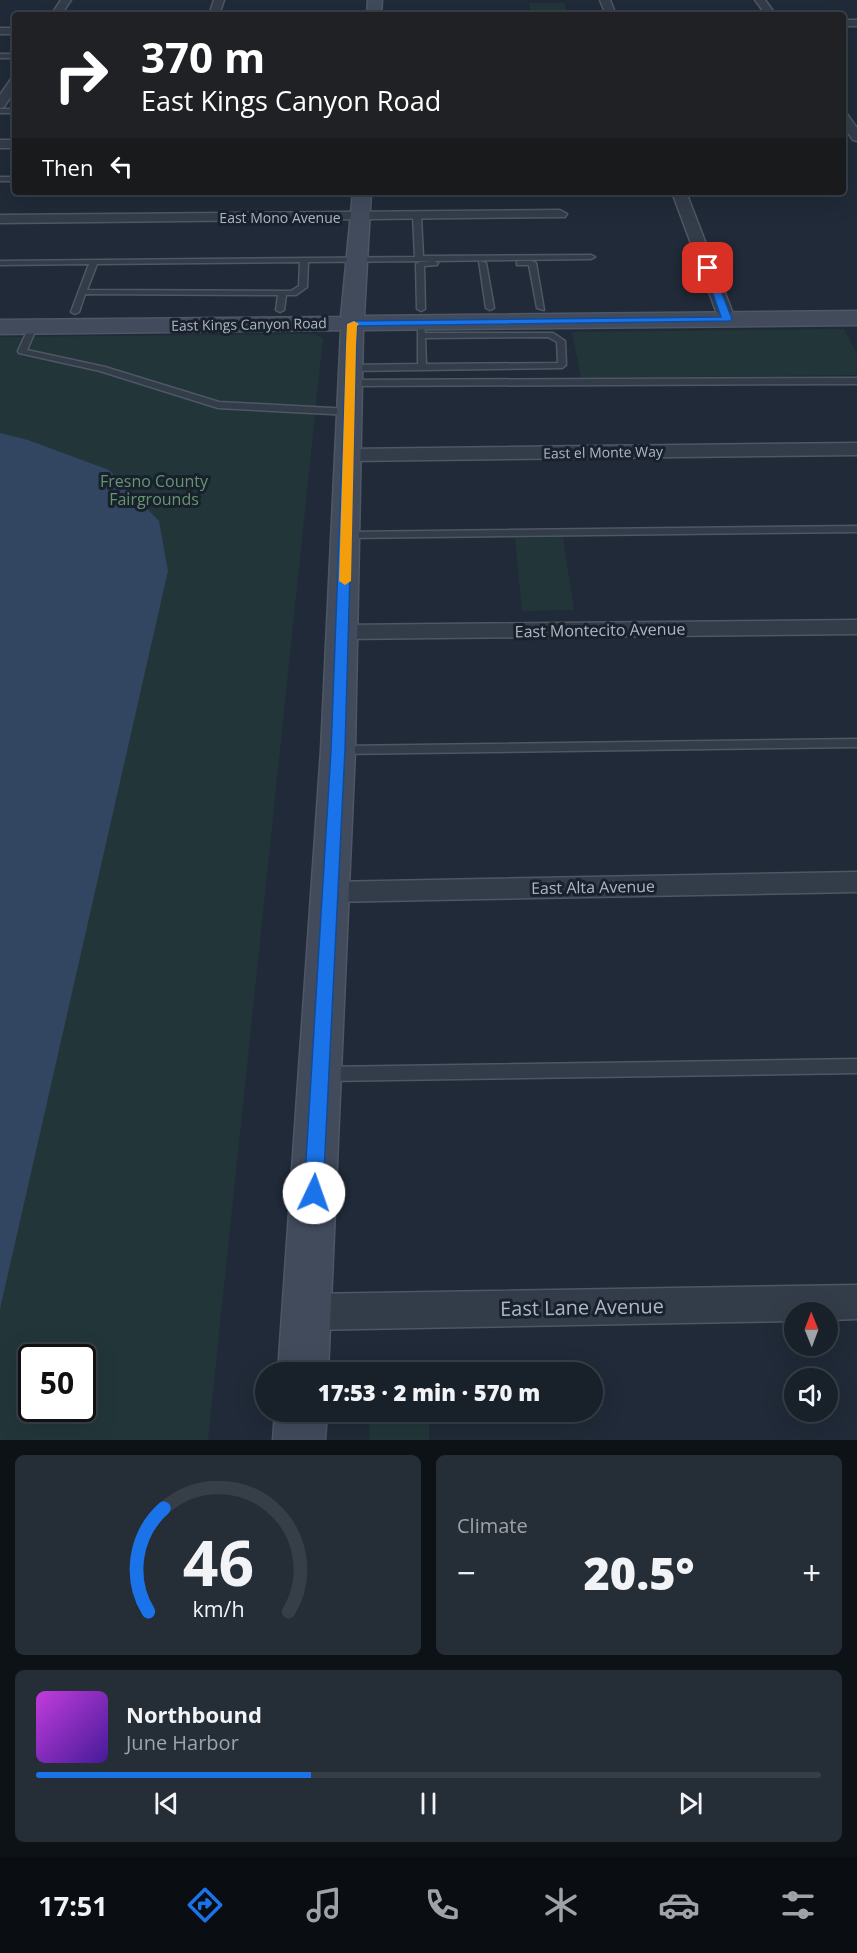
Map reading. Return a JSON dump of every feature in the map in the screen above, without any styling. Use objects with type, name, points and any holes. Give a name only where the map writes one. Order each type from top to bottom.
[{"type":"main road","points":[[304,1362],[338,750],[352,317],[359,259],[362,195]]},
{"type":"main road","name":"East Kings Canyon Road","points":[[35,320],[78,302],[281,303],[352,317]]},
{"type":"main road","name":"East Kings Canyon Road","points":[[421,323],[490,308],[857,315]]},
{"type":"main road","name":"East Kings Canyon Road","points":[[0,327],[35,320],[352,317],[421,323],[725,313]]},
{"type":"main road","points":[[0,315],[35,320]]},
{"type":"main road","points":[[299,1440],[300,1422]]},
{"type":"street","points":[[0,104],[12,86]]},
{"type":"street","points":[[846,121],[857,137]]},
{"type":"street","points":[[680,195],[725,313]]},
{"type":"street","name":"East Mono Avenue","points":[[0,219],[560,214]]},
{"type":"street","name":"East el Monte Way","points":[[349,455],[857,449]]},
{"type":"street","name":"East Montecito Avenue","points":[[342,632],[857,627]]},
{"type":"street","name":"East Alta Avenue","points":[[329,892],[857,882]]},
{"type":"street","name":"East Lane Avenue","points":[[307,1312],[857,1302]]},
{"type":"lane","points":[[417,216],[422,367]]},
{"type":"lane","points":[[420,261],[591,257]]},
{"type":"lane","points":[[281,303],[303,287],[304,259]]},
{"type":"lane","points":[[0,263],[304,259],[532,263],[541,308]]},
{"type":"lane","points":[[78,302],[94,262]]},
{"type":"lane","points":[[482,262],[490,308]]},
{"type":"lane","points":[[35,320],[22,351],[102,369],[218,405],[350,412]]},
{"type":"lane","points":[[350,375],[422,367],[562,365],[561,341],[550,335],[421,323]]},
{"type":"lane","points":[[350,375],[857,381]]},
{"type":"lane","points":[[346,535],[857,529]]},
{"type":"lane","points":[[338,750],[857,742]]},
{"type":"lane","points":[[321,1074],[857,1066]]},
{"type":"green space","points":[[529,3],[564,3],[567,12],[531,12]]},
{"type":"green space","points":[[844,329],[857,354],[857,375],[581,378],[572,332]]},
{"type":"green space","name":"Fresno County Fairgrounds","points":[[314,334],[323,338],[208,1440],[0,1440],[0,337]]},
{"type":"green space","points":[[563,537],[574,610],[522,611],[515,538]]},
{"type":"green space","points":[[389,1361],[428,1361],[428,1362]]},
{"type":"green space","points":[[370,1422],[429,1422],[429,1440],[369,1440]]},
{"type":"water","points":[[0,433],[28,440],[109,470],[159,521],[168,571],[0,1309]]},
{"type":"slow traffic","points":[[345,581],[351,346],[352,324],[354,324]]},
{"type":"route","points":[[314,1193],[338,750],[352,324],[727,319],[708,268]]}]
